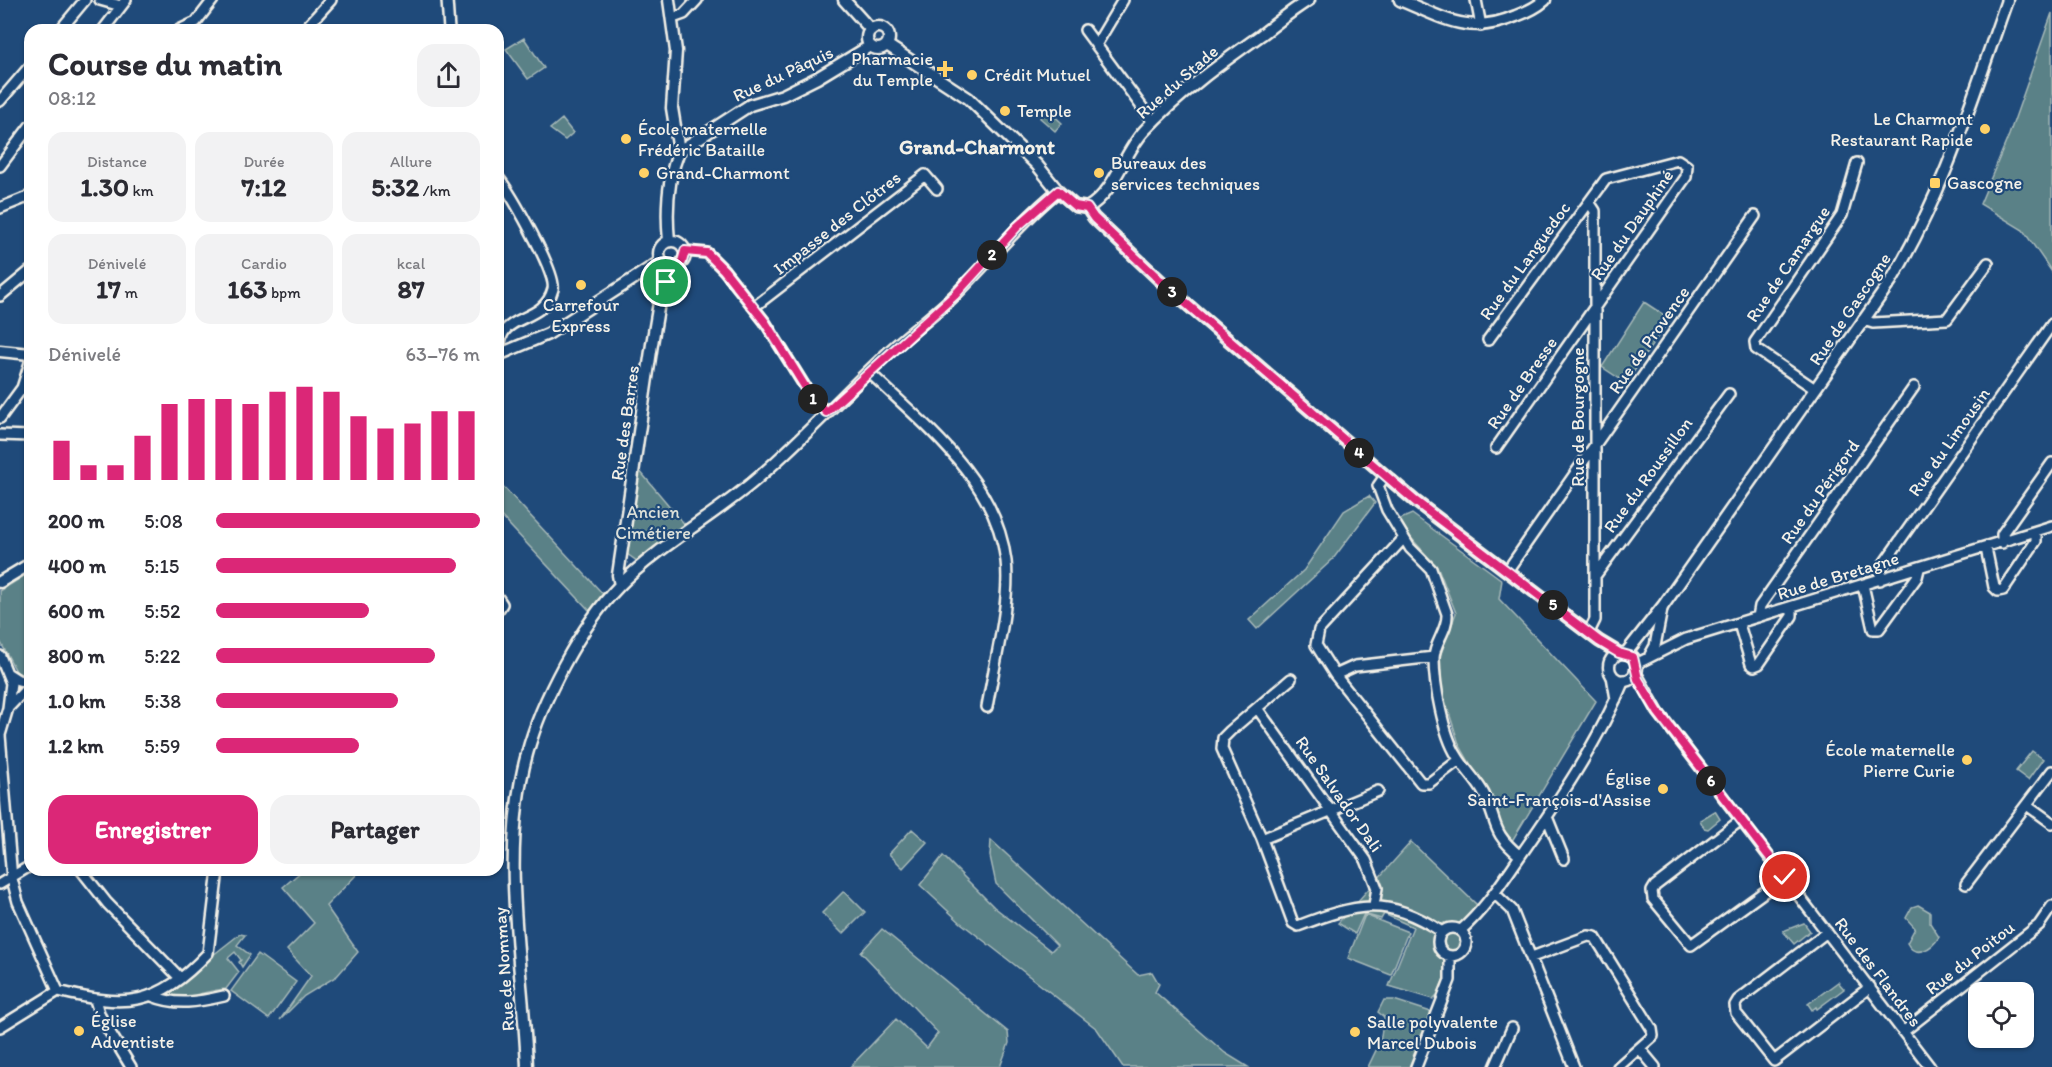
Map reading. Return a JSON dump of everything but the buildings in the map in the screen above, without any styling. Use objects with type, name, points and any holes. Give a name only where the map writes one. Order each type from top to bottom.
[{"type":"street","points":[[65,24],[86,0]]},
{"type":"street","points":[[100,0],[123,3],[107,24]]},
{"type":"street","points":[[192,24],[213,0]]},
{"type":"street","points":[[309,24],[331,0]]},
{"type":"street","points":[[447,0],[449,24]]},
{"type":"street","points":[[664,264],[659,251],[669,241],[669,188],[679,151],[672,108],[676,51],[669,0]]},
{"type":"street","points":[[673,18],[684,14],[697,0]]},
{"type":"street","points":[[1096,45],[1123,0]]},
{"type":"street","name":"Rue du Stade","points":[[1087,208],[1095,203],[1107,189],[1137,140],[1153,122],[1218,65],[1309,0]]},
{"type":"street","points":[[1400,0],[1415,3],[1461,24],[1481,26],[1506,20],[1545,0]]},
{"type":"street","points":[[1476,0],[1481,26]]},
{"type":"street","name":"Rue de Gascogne","points":[[1623,653],[1641,636],[1663,606],[1863,320],[1913,244],[1958,140],[2007,0]]},
{"type":"street","points":[[849,2],[871,30]]},
{"type":"street","points":[[877,27],[888,33],[887,45],[882,49],[870,46],[868,35],[871,30],[877,27]]},
{"type":"street","points":[[1085,30],[1153,122]]},
{"type":"street","points":[[887,45],[980,108],[1037,165],[1058,191],[1075,206],[1087,208],[1094,218],[1167,287],[1385,476],[1599,641],[1633,657],[1631,673],[1616,701],[1547,817],[1479,915],[1460,931]]},
{"type":"street","name":"Rue du Pâquis","points":[[679,151],[750,105],[783,95],[817,78],[870,46]]},
{"type":"street","points":[[0,101],[24,73]]},
{"type":"street","points":[[0,166],[24,134]]},
{"type":"street","name":"Rue du Dauphiné","points":[[1589,202],[1606,179],[1678,160],[1683,161],[1688,170],[1595,308]]},
{"type":"street","name":"Rue de Camargue","points":[[1815,389],[1756,349],[1755,342],[1842,215],[1857,163]]},
{"type":"street","name":"Impasse des Clôtres","points":[[754,307],[925,175],[937,189]]},
{"type":"street","points":[[504,187],[539,248],[554,283],[549,299],[543,308],[504,329]]},
{"type":"street","name":"Rue de Nommay","points":[[527,1067],[514,873],[518,792],[527,752],[544,705],[585,633],[620,585],[758,478],[869,372],[955,295],[1017,227],[1058,191]]},
{"type":"street","points":[[0,208],[24,198]]},
{"type":"street","name":"Rue de Bourgogne","points":[[1589,202],[1596,212],[1595,620],[1589,632]]},
{"type":"street","name":"Rue du Languedoc","points":[[1488,340],[1589,202]]},
{"type":"street","name":"Rue de Provence","points":[[1507,570],[1755,216]]},
{"type":"street","points":[[669,241],[676,242],[685,251],[707,253],[754,307],[812,398],[826,412]]},
{"type":"street","points":[[504,353],[548,334],[664,264],[675,267],[682,262],[685,251]]},
{"type":"street","points":[[1863,320],[1873,323],[1947,319],[1988,263]]},
{"type":"street","name":"Rue des Barres","points":[[620,585],[618,575],[652,344],[661,291],[666,282],[664,264]]},
{"type":"street","points":[[0,296],[24,276]]},
{"type":"street","name":"Rue de Bresse","points":[[1496,448],[1595,308]]},
{"type":"street","name":"Rue du Limousin","points":[[1880,580],[1881,569],[2052,324]]},
{"type":"street","points":[[0,351],[24,353]]},
{"type":"street","points":[[869,372],[959,460],[982,492],[1000,533],[1006,563],[1004,603],[987,707]]},
{"type":"street","points":[[0,418],[24,382]]},
{"type":"street","name":"Rue du Périgord","points":[[1758,617],[1760,606],[1914,387]]},
{"type":"street","name":"Rue du Roussillon","points":[[1595,577],[1729,394]]},
{"type":"street","points":[[0,435],[24,436]]},
{"type":"street","points":[[2002,543],[2002,534],[2052,463]]},
{"type":"street","points":[[1385,476],[1378,486],[1387,510],[1410,548],[1431,569],[1447,614],[1448,622],[1434,657],[1439,697],[1452,747],[1484,794],[1495,829],[1504,843],[1520,856]]},
{"type":"street","name":"Rue de Bretagne","points":[[1631,673],[1650,655],[1686,639],[1919,569],[2052,526]]},
{"type":"street","points":[[1986,548],[1994,587],[1998,591],[2003,590],[2036,541],[2036,531]]},
{"type":"street","points":[[1404,537],[1319,630],[1316,645],[1335,675],[1421,783],[1429,783],[1459,760]]},
{"type":"street","points":[[0,582],[24,568]]},
{"type":"street","points":[[1863,585],[1873,629],[1879,629],[1917,577],[1919,569]]},
{"type":"street","name":"Rue de Gascogne","points":[[1650,655],[1658,634],[1663,606]]},
{"type":"street","points":[[1740,624],[1751,664],[1754,666],[1759,664],[1791,616],[1792,607]]},
{"type":"street","points":[[1641,636],[1658,634],[1672,641],[1686,639]]},
{"type":"street","points":[[1599,641],[1610,661],[1609,668],[1616,701]]},
{"type":"street","points":[[1610,661],[1623,653]]},
{"type":"street","points":[[0,656],[11,682],[8,708],[0,735],[12,879],[18,902],[58,991]]},
{"type":"street","points":[[1335,675],[1355,666],[1434,657]]},
{"type":"street","points":[[7,673],[24,682]]},
{"type":"street","points":[[1612,676],[1631,673]]},
{"type":"street","name":"Rue des Flandres","points":[[1631,673],[1930,1067]]},
{"type":"street","points":[[1291,680],[1223,738],[1222,749],[1262,839],[1293,923],[1298,926],[1345,909],[1374,905],[1415,918],[1442,932]]},
{"type":"street","points":[[8,708],[24,691]]},
{"type":"street","name":"Rue Salvador Dali","points":[[1257,708],[1333,810],[1374,875],[1377,888],[1374,905]]},
{"type":"street","points":[[1966,884],[2052,771]]},
{"type":"street","points":[[1262,839],[1378,791]]},
{"type":"street","points":[[2027,805],[2052,823]]},
{"type":"street","points":[[1547,817],[1564,859]]},
{"type":"street","points":[[1742,820],[1655,885],[1652,891],[1653,899],[1687,944],[1696,944],[1785,877]]},
{"type":"street","points":[[0,884],[24,870]]},
{"type":"street","points":[[86,876],[107,903],[180,978]]},
{"type":"street","points":[[0,1027],[58,991],[95,1000],[121,1001],[152,996],[180,978],[208,953],[215,876]]},
{"type":"street","points":[[1494,893],[1512,910],[1574,1067]]},
{"type":"street","name":"Rue du Poitou","points":[[1903,1032],[2039,925],[2052,906]]},
{"type":"street","points":[[1449,929],[1460,931],[1465,938],[1464,949],[1458,955],[1450,956],[1443,953],[1438,947],[1438,939],[1442,932],[1449,929]]},
{"type":"street","points":[[1827,932],[1738,1000],[1735,1005],[1736,1013],[1776,1064],[1870,987]]},
{"type":"street","points":[[1532,957],[1588,936],[1595,937],[1652,1029],[1653,1036],[1618,1067]]},
{"type":"street","points":[[1416,1067],[1450,980],[1450,956]]},
{"type":"street","points":[[152,996],[166,1002],[195,1003],[224,996]]},
{"type":"street","points":[[95,1000],[100,1016],[132,1067]]},
{"type":"street","points":[[1495,1067],[1512,1028]]},
{"type":"street","points":[[1640,1049],[1655,1067]]},
{"type":"green space","points":[[2052,13],[2052,272],[2023,230],[1980,204],[2009,135]]},
{"type":"green space","points":[[524,38],[544,68],[528,79],[506,49]]},
{"type":"green space","points":[[1047,109],[1062,123],[1055,131],[1040,118]]},
{"type":"green space","points":[[562,119],[573,133],[565,140],[550,129]]},
{"type":"green space","points":[[1644,302],[1670,319],[1626,383],[1602,367]]},
{"type":"green space","name":"Ancien Cimétiere","points":[[639,470],[687,527],[637,561],[627,554]]},
{"type":"green space","points":[[504,487],[603,594],[590,611],[504,519]]},
{"type":"green space","points":[[1369,496],[1375,503],[1333,559],[1257,629],[1249,620],[1304,570],[1344,511]]},
{"type":"green space","points":[[1412,514],[1502,580],[1499,599],[1596,701],[1512,841],[1496,820],[1480,781],[1459,744],[1442,691],[1440,656],[1456,613],[1438,568],[1396,521]]},
{"type":"green space","points":[[24,576],[24,674],[17,673],[0,641],[0,591]]},
{"type":"green space","points":[[2032,751],[2043,759],[2028,780],[2016,771]]},
{"type":"green space","points":[[1715,811],[1720,819],[1708,829],[1704,828],[1700,820]]},
{"type":"green space","points":[[912,829],[927,842],[903,868],[889,854]]},
{"type":"green space","points":[[991,840],[1138,975],[1152,972],[1159,984],[1155,992],[1225,1053],[1248,1067],[1123,1067],[1097,1029],[961,923],[920,885],[943,856],[994,907],[1051,951],[1057,945],[996,884],[990,856]]},
{"type":"green space","points":[[1411,842],[1477,905],[1437,995],[1433,999],[1389,986],[1413,927],[1384,914],[1381,919],[1364,914],[1355,934],[1338,923]]},
{"type":"green space","points":[[296,876],[355,876],[326,906],[358,952],[337,976],[304,996],[280,1020],[311,976],[287,950],[314,923],[283,887]]},
{"type":"green space","points":[[844,891],[865,912],[843,934],[822,913]]},
{"type":"green space","points":[[1918,905],[1930,912],[1930,923],[1939,937],[1928,948],[1914,951],[1907,943],[1915,928],[1906,918],[1912,907]]},
{"type":"green space","points":[[1365,915],[1408,932],[1391,975],[1348,958]]},
{"type":"green space","points":[[1804,923],[1810,931],[1794,944],[1783,931]]},
{"type":"green space","points":[[882,929],[1008,1032],[1009,1043],[1000,1067],[850,1067],[896,1019],[927,1048],[938,1033],[861,952]]},
{"type":"green space","points":[[240,934],[245,935],[237,945],[250,955],[242,967],[239,962],[241,960],[235,952],[228,958],[239,972],[226,989],[183,997],[168,996],[167,991]]},
{"type":"green space","points":[[258,954],[296,982],[269,1019],[231,991]]},
{"type":"green space","points":[[1838,982],[1844,989],[1817,1009],[1816,1007],[1812,1010],[1808,1004]]},
{"type":"green space","points":[[1384,1000],[1394,1000],[1431,1012],[1409,1067],[1368,1067],[1380,1042],[1384,1017],[1378,1012]]},
{"type":"place","name":"Pharmacie du Temple","points":[[945,69]]},
{"type":"place","name":"Crédit Mutuel","points":[[972,75]]},
{"type":"place","name":"Temple","points":[[1005,111]]},
{"type":"place","name":"Le Charmont Restaurant Rapide","points":[[1985,129]]},
{"type":"place","name":"École maternelle Frédéric Bataille","points":[[626,139]]},
{"type":"place","name":"Grand-Charmont","points":[[644,173]]},
{"type":"place","name":"Bureaux des services techniques","points":[[1099,173]]},
{"type":"place","name":"Gascogne","points":[[1935,183]]},
{"type":"place","name":"Carrefour Express","points":[[581,285]]},
{"type":"place","name":"École maternelle Pierre Curie","points":[[1967,760]]},
{"type":"place","name":"Église Saint-François-d'Assise","points":[[1663,789]]},
{"type":"place","name":"Église Adventiste","points":[[79,1031]]},
{"type":"place","name":"Salle polyvalente Marcel Dubois","points":[[1355,1032]]},
{"type":"district","name":"Grand-Charmont","points":[[977,146]]},
{"type":"route","points":[[666,282],[667,266],[675,267],[682,262],[685,251],[707,253],[740,289],[765,322],[812,398],[826,412],[891,350],[955,295],[1017,227],[1058,191],[1075,206],[1087,208],[1094,218],[1167,287],[1415,501],[1599,641],[1619,653],[1626,653],[1633,657],[1638,679],[1658,712],[1785,877]]}]
